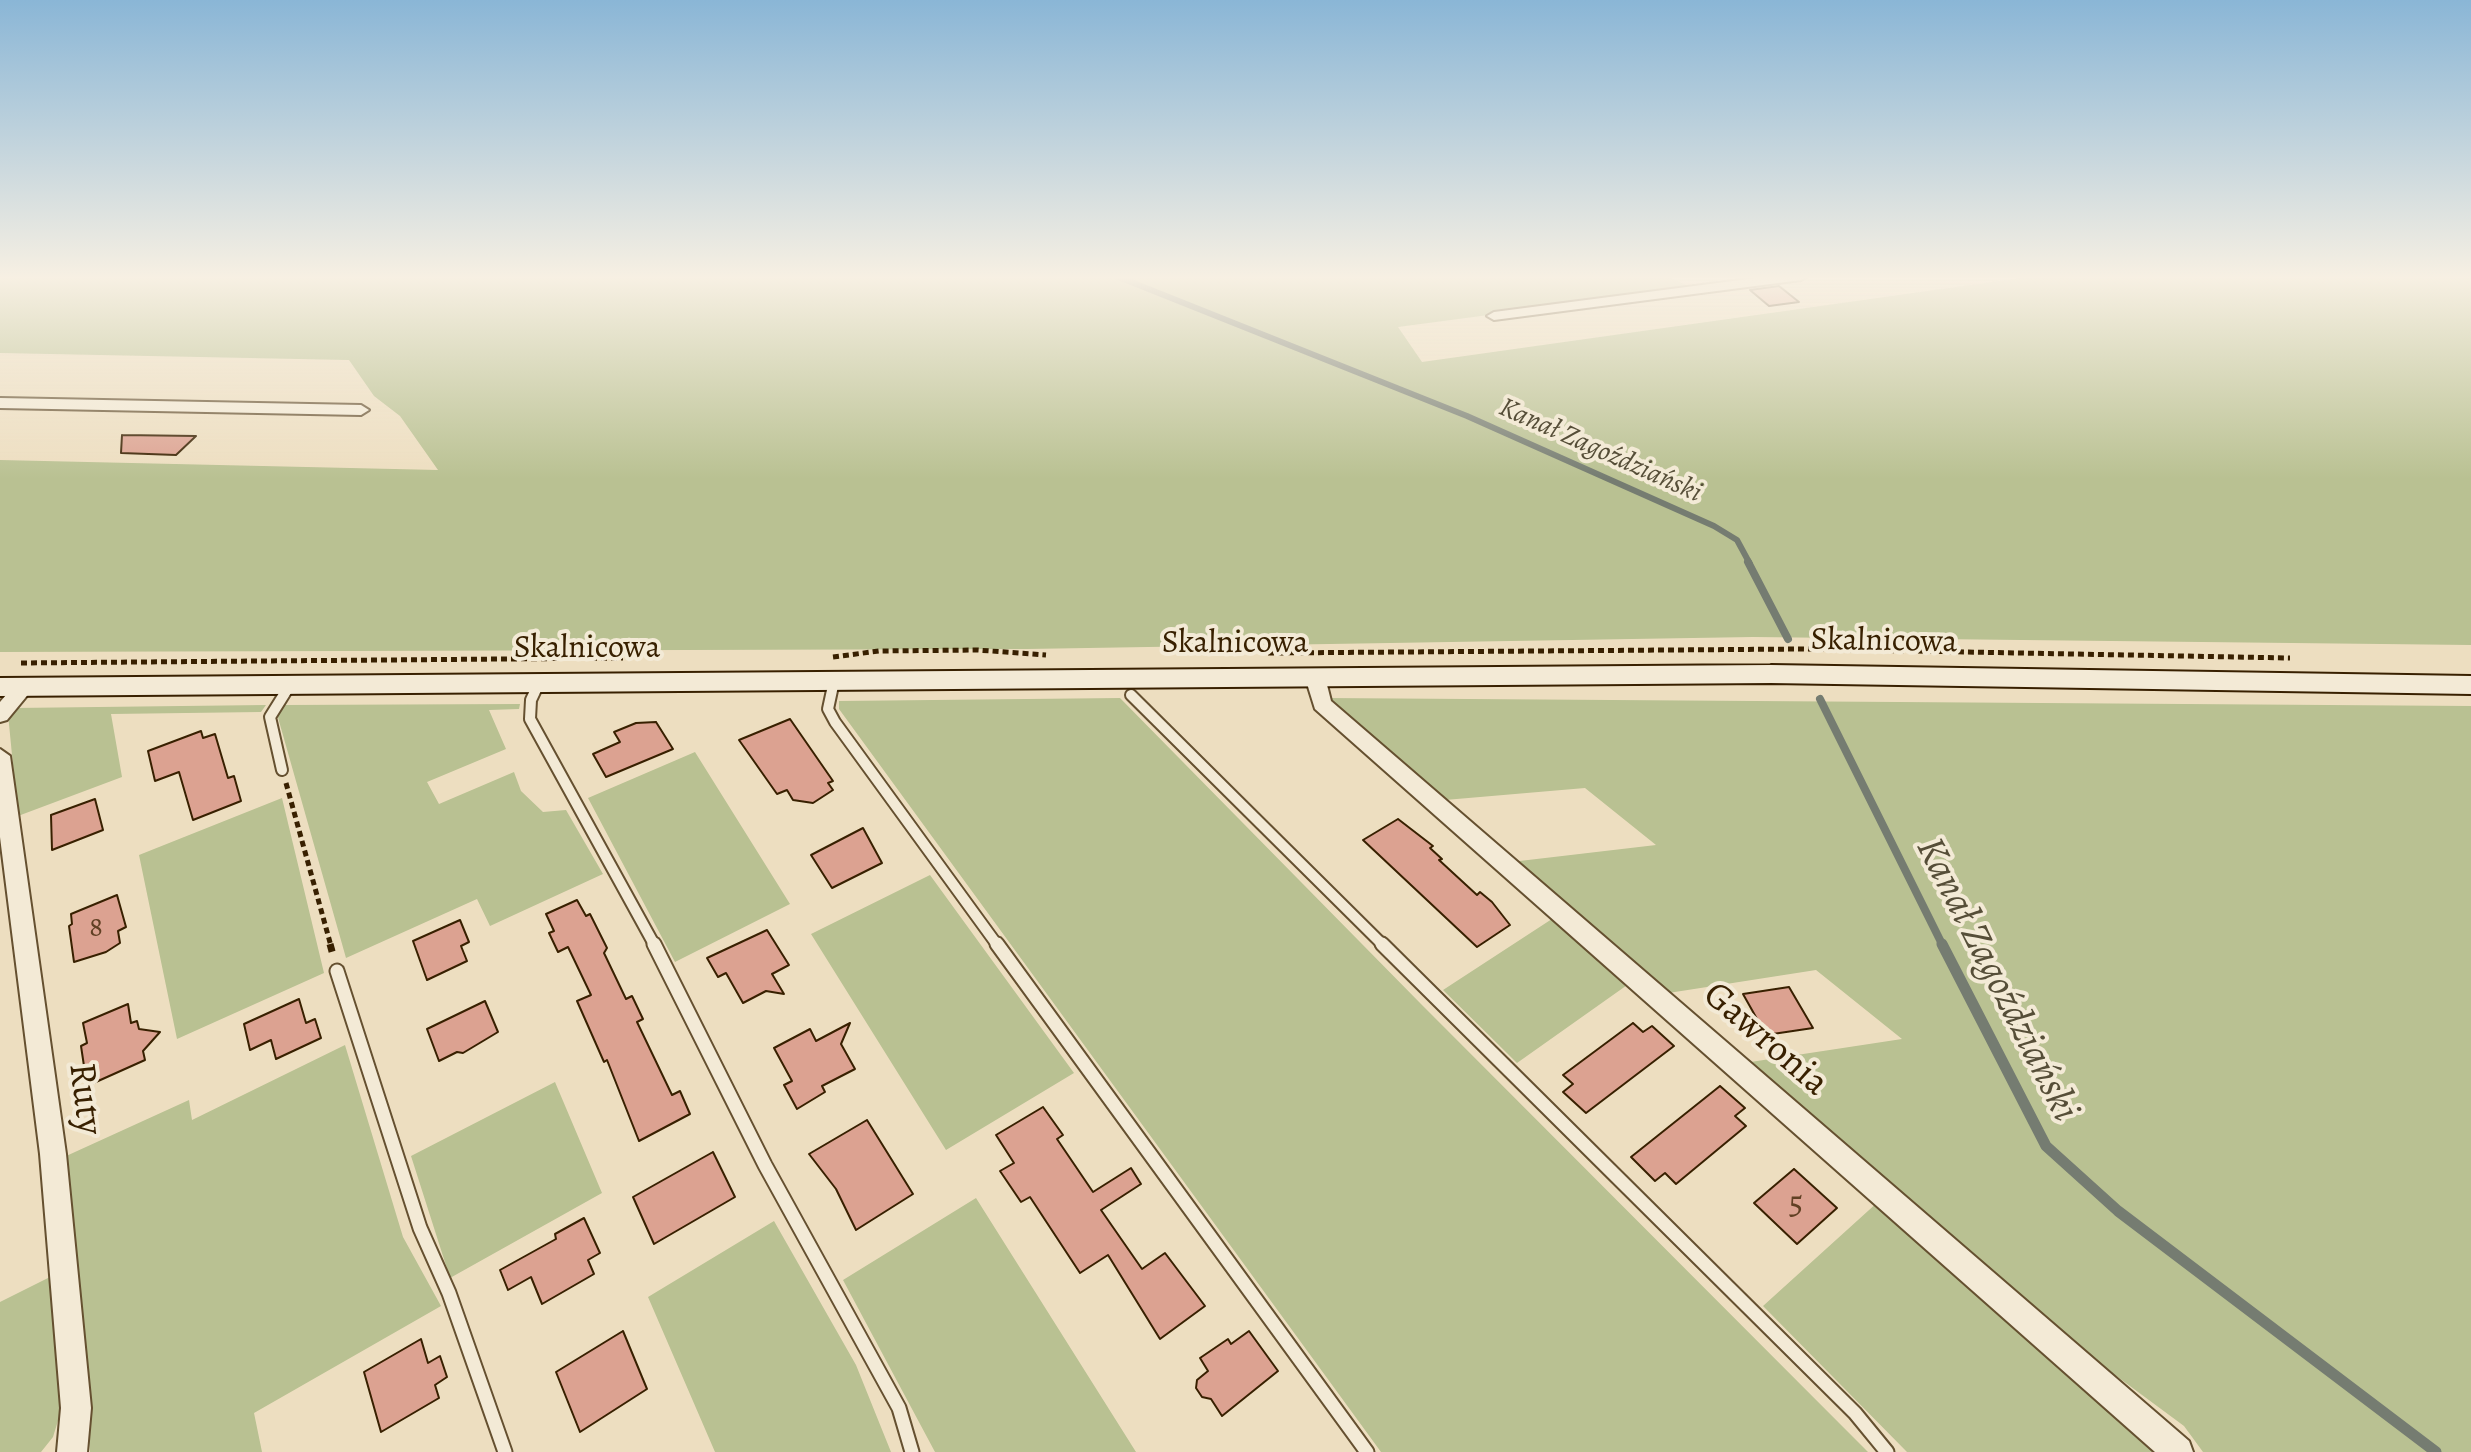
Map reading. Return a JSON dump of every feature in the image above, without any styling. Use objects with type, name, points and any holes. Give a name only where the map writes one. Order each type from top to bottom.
[{"type":"street","points":[[0,403],[361,410]]},
{"type":"street","name":"Skalnicowa","points":[[12,686],[1794,674],[2471,685]]},
{"type":"street","name":"Gawronia","points":[[1315,677],[1322,704],[2178,1452]]},
{"type":"street","points":[[0,715],[12,686]]},
{"type":"street","name":"Ruty","points":[[0,756],[53,1154],[76,1408],[72,1452]]},
{"type":"lane","points":[[834,681],[828,709],[835,722],[1367,1452]]},
{"type":"lane","points":[[539,683],[531,700],[530,719],[629,895],[765,1165],[899,1408],[912,1452]]},
{"type":"lane","points":[[282,770],[270,717],[290,685]]},
{"type":"lane","points":[[1131,695],[1855,1413],[1887,1452]]},
{"type":"lane","points":[[337,971],[420,1228],[449,1293],[505,1452]]},
{"type":"path","points":[[282,770],[337,971]]},
{"type":"green space","points":[[0,344],[1409,344],[1422,362],[1552,344],[2471,344],[2471,645],[1753,637],[1027,649],[0,652],[0,460],[438,470],[400,416],[374,396],[349,360],[0,353]]},
{"type":"green space","points":[[1120,698],[1868,1452],[1381,1452],[839,709],[839,701]]},
{"type":"green space","points":[[1325,698],[2471,706],[2471,1452],[2203,1452],[2184,1426],[2042,1321],[1744,1063],[1902,1039],[1816,970],[1662,994],[1511,862],[1656,845],[1585,788],[1445,800]]},
{"type":"green space","points":[[520,704],[519,709],[489,710],[506,749],[427,782],[439,804],[514,772],[521,791],[543,812],[566,810],[603,874],[490,926],[477,899],[346,958],[277,714],[284,705]]},
{"type":"green space","points":[[266,705],[261,712],[111,714],[122,777],[18,816],[8,714],[14,708]]},
{"type":"green space","points":[[695,752],[790,904],[675,962],[588,798]]},
{"type":"green space","points":[[282,798],[324,973],[177,1039],[139,855]]},
{"type":"green space","points":[[930,875],[1074,1073],[946,1150],[811,934]]},
{"type":"green space","points":[[1555,917],[1630,983],[1517,1063],[1443,990]]},
{"type":"green space","points":[[345,1045],[403,1237],[441,1306],[254,1413],[262,1452],[90,1452],[64,1157],[189,1100],[192,1120]]},
{"type":"green space","points":[[555,1082],[602,1193],[450,1278],[411,1156]]},
{"type":"green space","points":[[976,1198],[1136,1452],[935,1452],[843,1280]]},
{"type":"green space","points":[[1879,1201],[2156,1452],[1907,1452],[1763,1306]]},
{"type":"green space","points":[[774,1221],[856,1365],[891,1452],[715,1452],[648,1297]]},
{"type":"green space","points":[[54,1275],[64,1401],[53,1437],[41,1452],[0,1452],[0,1302]]},
{"type":"building","points":[[122,435],[196,436],[176,455],[121,453]]},
{"type":"building","points":[[790,719],[833,781],[828,783],[833,790],[813,803],[793,800],[787,790],[777,794],[739,740]]},
{"type":"building","points":[[656,722],[673,749],[606,777],[593,754],[620,742],[614,732],[636,723]]},
{"type":"building","points":[[201,731],[203,738],[215,734],[228,778],[234,776],[241,801],[193,820],[179,772],[155,781],[148,751]]},
{"type":"building","points":[[95,799],[103,830],[52,850],[51,815]]},
{"type":"building","points":[[1398,819],[1433,846],[1430,848],[1442,859],[1439,860],[1477,895],[1480,892],[1492,902],[1510,925],[1477,947],[1363,840]]},
{"type":"building","points":[[863,828],[882,863],[832,888],[811,855]]},
{"type":"building","points":[[117,895],[126,927],[118,931],[120,943],[106,952],[74,962],[69,926],[72,924],[71,914]]},
{"type":"building","points":[[577,900],[586,916],[590,914],[607,948],[604,953],[626,999],[632,996],[643,1019],[637,1022],[672,1095],[680,1091],[690,1114],[639,1141],[607,1060],[604,1062],[577,1001],[591,995],[568,947],[558,952],[549,933],[554,931],[546,914]]},
{"type":"building","points":[[460,920],[469,942],[461,946],[467,961],[427,980],[413,941]]},
{"type":"building","points":[[767,930],[789,965],[772,974],[784,994],[766,991],[743,1003],[726,973],[718,977],[707,958]]},
{"type":"building","points":[[1789,987],[1813,1028],[1766,1035],[1743,994]]},
{"type":"building","points":[[299,999],[306,1023],[315,1019],[321,1038],[276,1059],[271,1040],[250,1050],[244,1024]]},
{"type":"building","points":[[485,1001],[498,1032],[463,1053],[457,1052],[439,1061],[427,1029]]},
{"type":"building","points":[[128,1004],[131,1023],[137,1021],[139,1029],[160,1032],[143,1051],[145,1060],[87,1086],[81,1046],[87,1043],[83,1023]]},
{"type":"building","points":[[850,1023],[841,1044],[855,1069],[822,1086],[825,1092],[797,1109],[784,1085],[792,1081],[774,1048],[810,1029],[816,1041]]},
{"type":"building","points":[[1633,1023],[1643,1032],[1652,1026],[1674,1046],[1586,1113],[1563,1092],[1573,1084],[1563,1075]]},
{"type":"building","points":[[1720,1086],[1745,1108],[1735,1116],[1746,1126],[1676,1184],[1665,1173],[1655,1181],[1631,1157]]},
{"type":"building","points":[[1043,1107],[1063,1135],[1057,1139],[1093,1192],[1131,1168],[1141,1184],[1101,1210],[1142,1269],[1165,1253],[1205,1306],[1160,1339],[1108,1255],[1080,1273],[1030,1197],[1021,1202],[1000,1171],[1014,1163],[996,1135]]},
{"type":"building","points":[[867,1120],[913,1194],[856,1230],[836,1189],[809,1154]]},
{"type":"building","points":[[713,1152],[735,1197],[654,1244],[633,1197]]},
{"type":"building","points":[[1794,1169],[1837,1208],[1797,1244],[1754,1203]]},
{"type":"building","points":[[584,1218],[600,1253],[588,1260],[594,1274],[542,1304],[531,1277],[508,1290],[500,1270],[556,1239],[555,1234]]},
{"type":"building","points":[[623,1331],[647,1389],[580,1432],[556,1372]]},
{"type":"building","points":[[1249,1331],[1278,1371],[1222,1416],[1211,1399],[1202,1397],[1196,1388],[1197,1380],[1208,1371],[1200,1358],[1228,1339],[1231,1344]]},
{"type":"building","points":[[421,1339],[428,1363],[440,1356],[447,1377],[435,1385],[439,1398],[381,1432],[364,1372]]},
{"type":"waterway","name":"Kanał Zagoździański","points":[[1286,344],[1467,416],[1714,526],[1737,540],[1750,564]]},
{"type":"waterway","name":"Kanał Zagoździański","points":[[1748,562],[1788,639]]},
{"type":"waterway","name":"Kanał Zagoździański","points":[[1820,699],[1942,944]]},
{"type":"waterway","name":"Kanał Zagoździański","points":[[1942,944],[2046,1146],[2118,1211],[2436,1452]]}]
